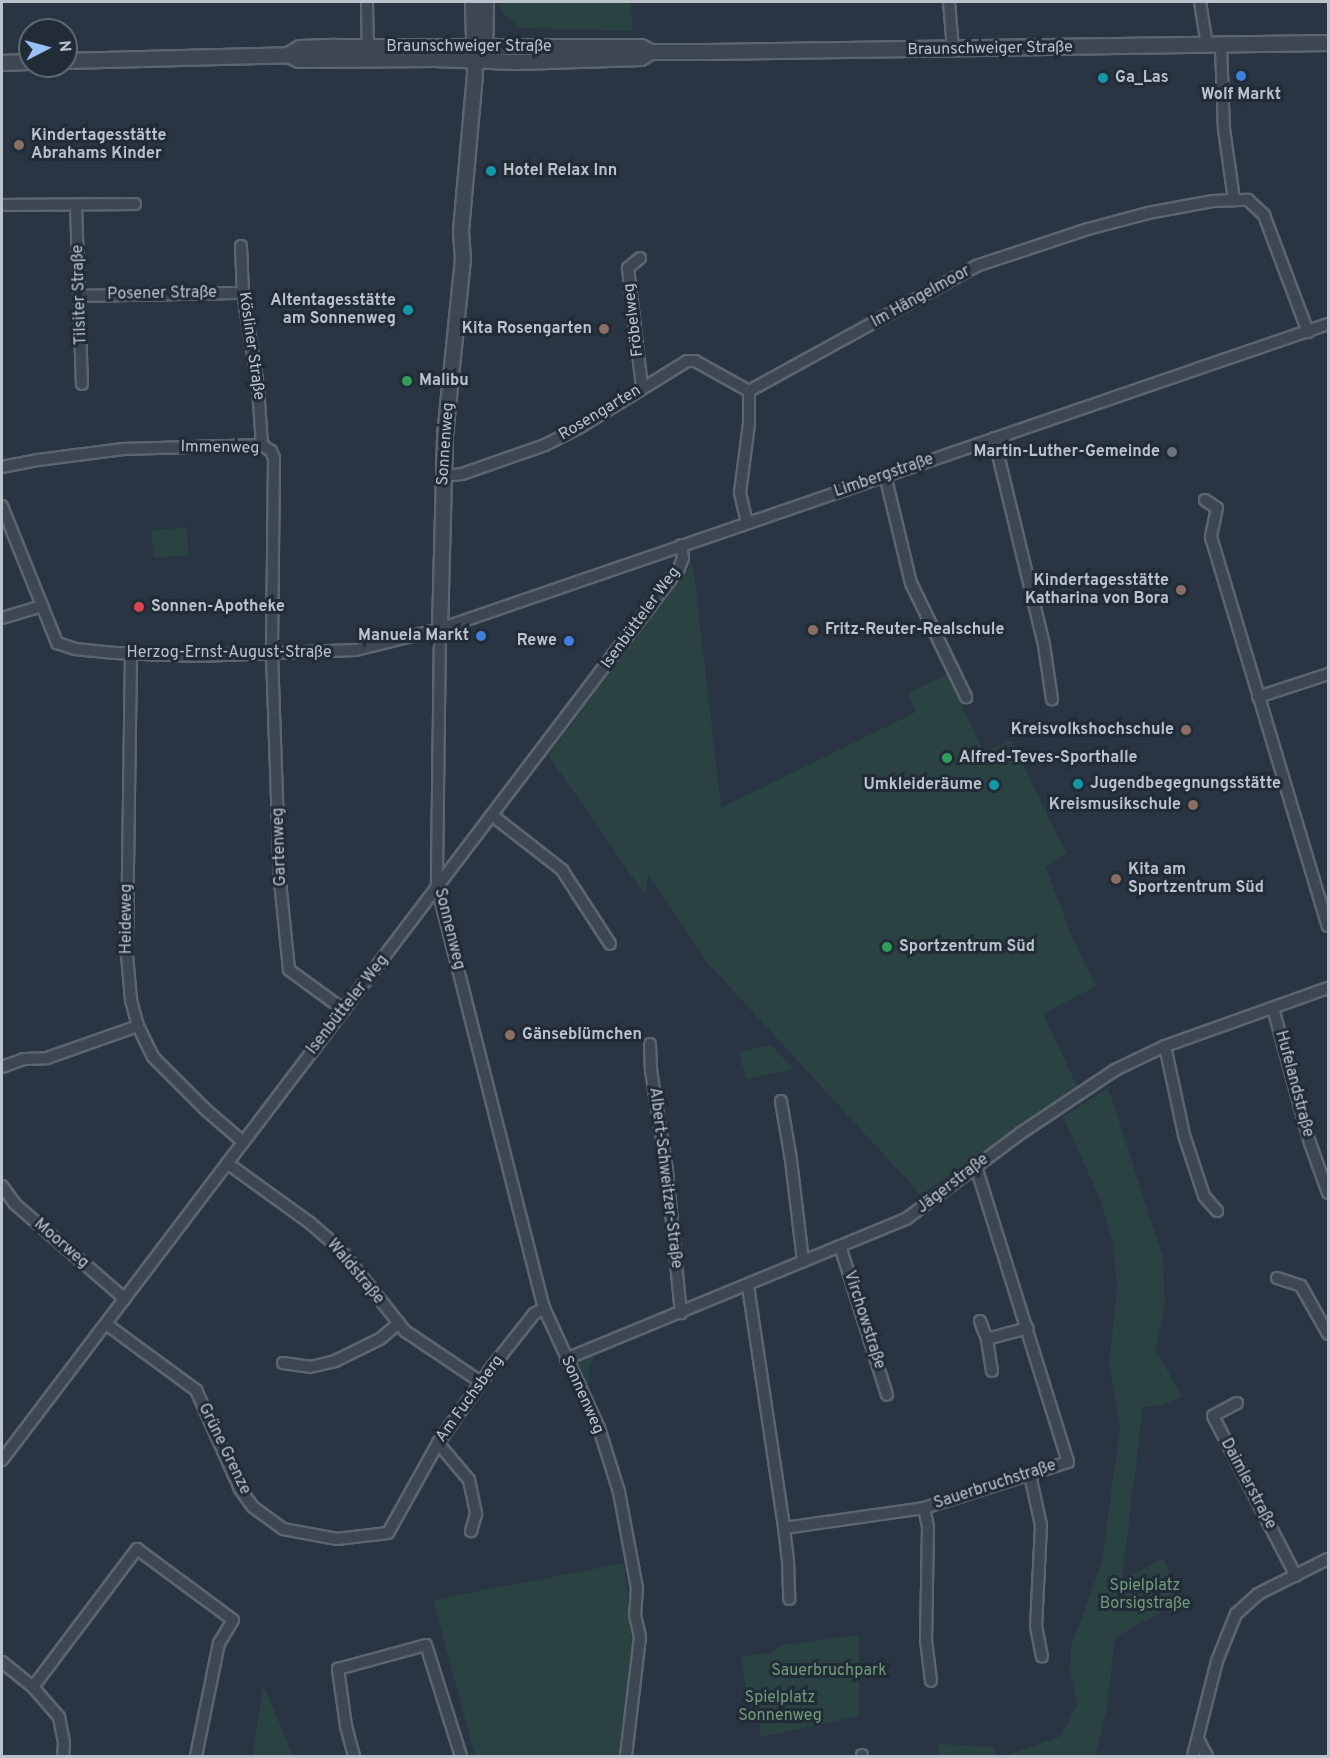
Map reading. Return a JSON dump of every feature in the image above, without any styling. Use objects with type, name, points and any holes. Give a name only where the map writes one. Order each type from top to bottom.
[{"type":"street","points":[[367,2],[368,53]]},
{"type":"street","points":[[473,2],[479,53]]},
{"type":"street","points":[[479,53],[486,2]]},
{"type":"street","points":[[949,2],[953,49]]},
{"type":"street","points":[[1200,2],[1216,50],[1234,199],[1248,200],[1264,215],[1308,332]]},
{"type":"street","name":"Braunschweiger Straße","points":[[78,61],[288,55],[300,48],[368,53],[479,53],[640,47],[651,52],[953,49],[1216,50],[1329,43]]},
{"type":"street","name":"Sonnenweg","points":[[479,53],[475,74],[461,231],[463,260],[443,476],[437,886],[544,1308],[599,1428],[619,1492],[634,1569],[635,1615],[640,1637],[626,1756]]},
{"type":"street","points":[[2,63],[18,62]]},
{"type":"street","name":"Im Hängelmoor","points":[[749,391],[976,266],[1088,229],[1138,216],[1189,204],[1234,199]]},
{"type":"street","points":[[2,206],[135,204]]},
{"type":"street","name":"Tilsiter Straße","points":[[76,205],[81,296],[82,384]]},
{"type":"street","name":"Kösliner Straße","points":[[240,246],[243,293],[258,387],[262,445]]},
{"type":"street","name":"Fröbelweg","points":[[640,258],[628,268],[642,388]]},
{"type":"street","name":"Posener Straße","points":[[81,296],[243,293]]},
{"type":"street","name":"Limbergstraße","points":[[440,629],[1329,324]]},
{"type":"street","name":"Rosengarten","points":[[443,476],[462,474],[545,445],[577,429],[677,365],[695,361],[749,391]]},
{"type":"street","points":[[747,522],[740,493],[749,424],[749,391]]},
{"type":"street","points":[[994,438],[1044,645],[1052,699]]},
{"type":"street","name":"Immenweg","points":[[2,467],[123,449],[262,445],[271,451],[274,458],[272,655]]},
{"type":"street","points":[[885,475],[911,583],[966,697]]},
{"type":"street","points":[[1205,500],[1217,508],[1211,537],[1329,926]]},
{"type":"street","name":"Herzog-Ernst-August-Straße","points":[[2,506],[57,643],[75,649],[131,654],[272,655],[356,650],[440,629]]},
{"type":"street","name":"Isenbütteler Weg","points":[[2,1460],[679,568],[683,558],[681,545]]},
{"type":"street","points":[[2,618],[42,606]]},
{"type":"street","name":"Heideweg","points":[[131,654],[127,955],[128,981],[138,1026],[153,1057],[165,1071],[243,1142]]},
{"type":"street","name":"Gartenweg","points":[[272,655],[280,881],[289,970],[344,1010]]},
{"type":"street","points":[[1258,697],[1329,674]]},
{"type":"street","points":[[493,816],[562,870],[609,944]]},
{"type":"street","name":"Jägerstraße","points":[[566,1359],[906,1219],[976,1166],[1101,1079],[1164,1046],[1329,988]]},
{"type":"street","name":"Hufelandstraße","points":[[1273,1008],[1310,1143],[1329,1193]]},
{"type":"street","points":[[2,1067],[24,1059],[47,1058],[138,1026]]},
{"type":"street","name":"Albert-Schweitzer-Straße","points":[[650,1044],[651,1070],[667,1171],[681,1313]]},
{"type":"street","points":[[1164,1046],[1184,1135],[1204,1196],[1217,1211]]},
{"type":"street","points":[[781,1101],[791,1160],[802,1261]]},
{"type":"street","name":"Waldstraße","points":[[227,1163],[310,1223],[340,1249],[399,1323],[441,1358],[481,1383]]},
{"type":"street","name":"Sauerbruchstraße","points":[[784,1528],[924,1508],[1068,1462],[976,1166]]},
{"type":"street","name":"Moorweg","points":[[2,1186],[15,1204],[125,1299]]},
{"type":"street","name":"Virchowstraße","points":[[840,1246],[887,1395]]},
{"type":"street","points":[[1277,1278],[1301,1286],[1329,1334]]},
{"type":"street","points":[[748,1286],[789,1562],[789,1599]]},
{"type":"street","name":"Am Fuchsberg","points":[[408,1498],[438,1443],[534,1314],[544,1308]]},
{"type":"street","points":[[980,1321],[987,1340],[992,1371]]},
{"type":"street","points":[[283,1363],[310,1367],[335,1361],[380,1339],[399,1323]]},
{"type":"street","name":"Grüne Grenze","points":[[106,1324],[196,1390],[240,1489],[254,1507],[283,1529],[337,1539],[388,1533],[408,1498]]},
{"type":"street","points":[[987,1340],[1028,1328]]},
{"type":"street","name":"Daimlerstraße","points":[[1238,1403],[1213,1416],[1296,1576]]},
{"type":"street","points":[[438,1443],[469,1480],[476,1514],[471,1531]]},
{"type":"street","points":[[1030,1475],[1041,1525],[1036,1626],[1042,1656]]},
{"type":"street","points":[[924,1508],[928,1527],[926,1640],[931,1681]]},
{"type":"street","points":[[33,1687],[137,1549],[234,1620],[219,1643],[196,1756]]},
{"type":"street","points":[[1193,1756],[1199,1741],[1217,1661],[1236,1614],[1257,1594],[1329,1558]]},
{"type":"street","points":[[354,1756],[346,1726],[338,1669],[426,1645],[461,1756]]},
{"type":"street","points":[[2,1662],[33,1687],[60,1717],[64,1743],[63,1756]]},
{"type":"street","points":[[1199,1741],[1207,1756]]},
{"type":"green space","points":[[499,2],[631,2],[632,31],[520,28],[503,13]]},
{"type":"green space","points":[[187,527],[189,555],[154,558],[151,531]]},
{"type":"green space","name":"Sportzentrum Süd","points":[[693,563],[721,808],[916,712],[908,693],[947,674],[984,752],[1011,740],[1066,853],[1046,867],[1071,935],[1096,986],[1043,1014],[1077,1086],[921,1195],[705,960],[648,874],[645,895],[548,755]]},
{"type":"green space","points":[[771,1045],[794,1069],[746,1079],[739,1052]]},
{"type":"green space","name":"Spielplatz Borsigstraße","points":[[1108,1088],[1163,1257],[1165,1308],[1155,1349],[1182,1396],[1163,1405],[1143,1407],[1122,1579],[1163,1559],[1185,1600],[1115,1637],[1107,1708],[1095,1756],[1005,1756],[1061,1736],[1077,1704],[1070,1672],[1071,1647],[1102,1561],[1120,1427],[1109,1365],[1117,1288],[1113,1243],[1101,1201],[1063,1117]]},
{"type":"green space","points":[[597,1353],[589,1366],[588,1386],[576,1364]]},
{"type":"green space","points":[[624,1563],[634,1662],[618,1756],[475,1756],[433,1600]]},
{"type":"green space","name":"Sauerbruchpark","points":[[859,1635],[859,1716],[761,1737],[754,1687],[746,1688],[741,1657],[769,1653],[783,1645]]},
{"type":"green space","points":[[263,1684],[293,1756],[253,1756]]},
{"type":"green space","points":[[938,1744],[994,1747],[994,1756],[939,1756]]},
{"type":"place","name":"Wolf Markt","points":[[1241,76]]},
{"type":"place","name":"Ga_Las","points":[[1103,78]]},
{"type":"place","name":"Kindertagesstätte Abrahams Kinder","points":[[19,145]]},
{"type":"place","name":"Hotel Relax Inn","points":[[491,171]]},
{"type":"place","name":"Altentagesstätte am Sonnenweg","points":[[408,310]]},
{"type":"place","name":"Kita Rosengarten","points":[[604,329]]},
{"type":"place","name":"Malibu","points":[[407,381]]},
{"type":"place","name":"Martin-Luther-Gemeinde","points":[[1172,452]]},
{"type":"place","name":"Kindertagesstätte Katharina von Bora","points":[[1181,590]]},
{"type":"place","name":"Sonnen-Apotheke","points":[[139,607]]},
{"type":"place","name":"Fritz-Reuter-Realschule","points":[[813,630]]},
{"type":"place","name":"Manuela Markt","points":[[481,636]]},
{"type":"place","name":"Rewe","points":[[569,641]]},
{"type":"place","name":"Kreisvolkshochschule","points":[[1186,730]]},
{"type":"place","name":"Alfred-Teves-Sporthalle","points":[[947,758]]},
{"type":"place","name":"Jugendbegegnungsstätte","points":[[1078,784]]},
{"type":"place","name":"Umkleideräume","points":[[994,785]]},
{"type":"place","name":"Kreismusikschule","points":[[1193,805]]},
{"type":"place","name":"Kita am Sportzentrum Süd","points":[[1116,879]]},
{"type":"place","name":"Sportzentrum Süd","points":[[887,947]]},
{"type":"place","name":"Gänseblümchen","points":[[510,1035]]},
{"type":"park label","name":"Spielplatz Sonnenweg","points":[[780,1707]]}]
